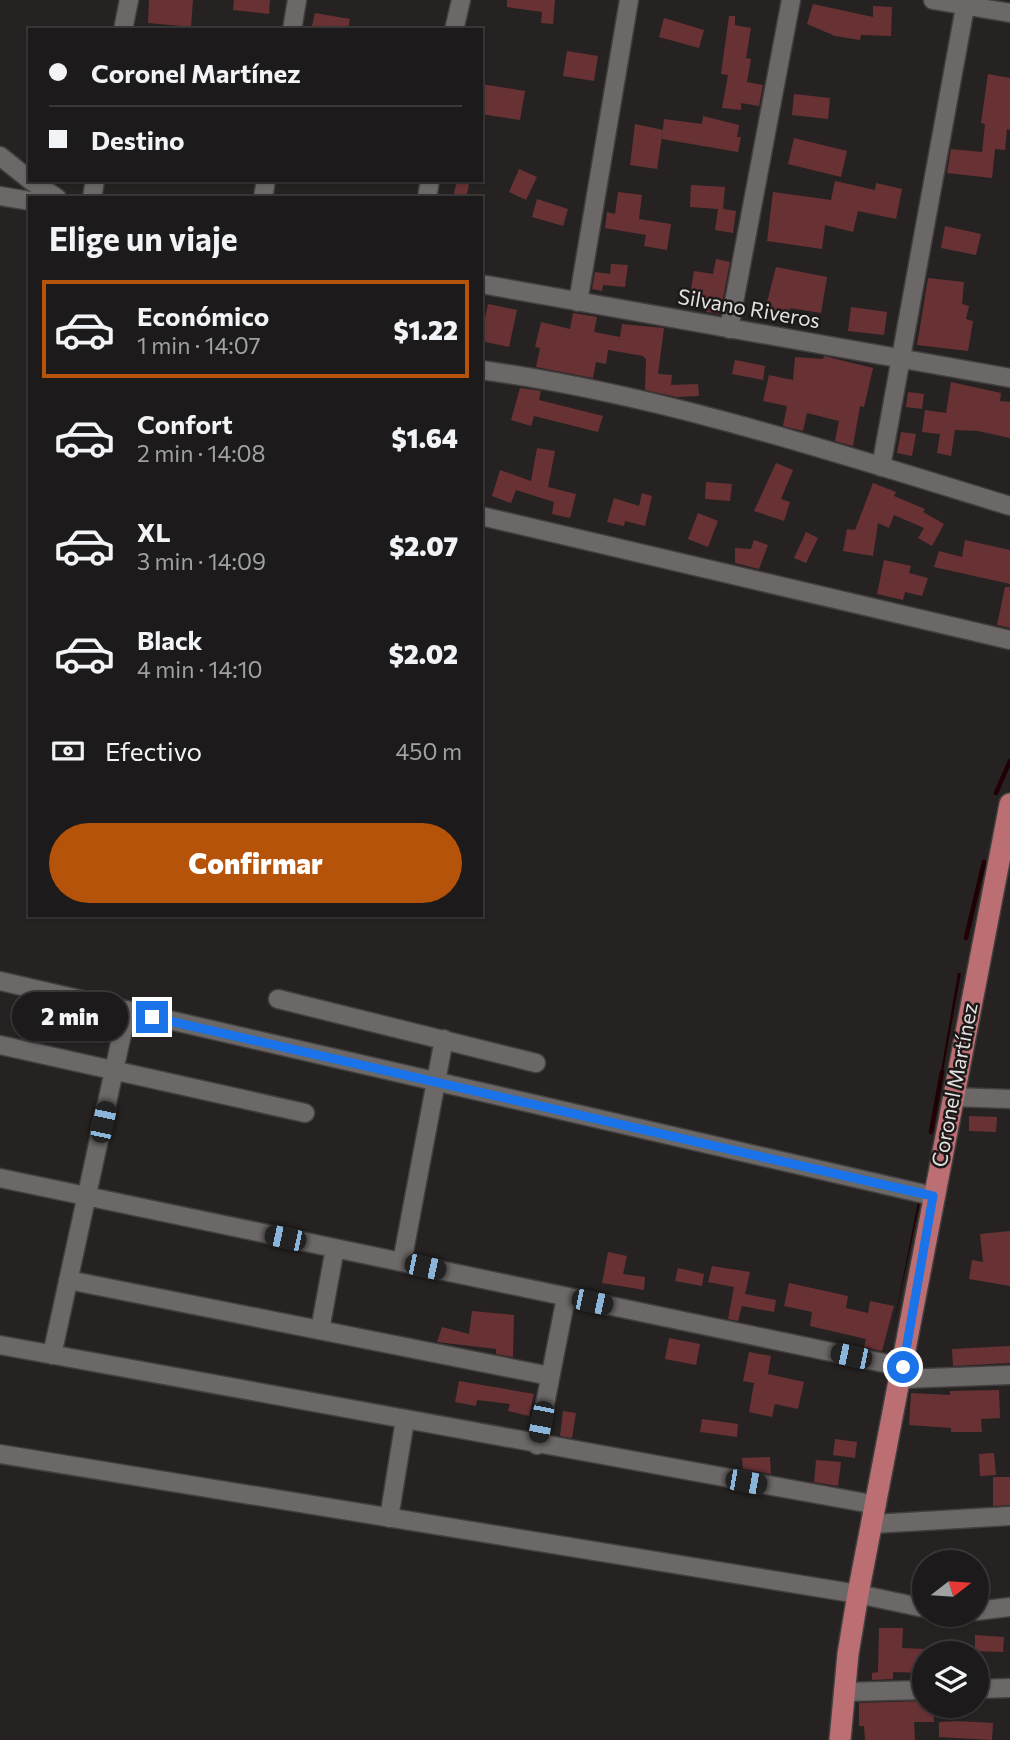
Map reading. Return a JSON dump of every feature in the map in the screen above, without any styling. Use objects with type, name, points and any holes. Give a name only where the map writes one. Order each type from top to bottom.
[{"type":"main road","name":"Coronel Martínez","points":[[840,1740],[843,1692],[858,1594],[902,1373],[933,1196],[1002,874],[1010,804]]},
{"type":"street","points":[[123,28],[129,0]]},
{"type":"street","points":[[292,28],[297,0]]},
{"type":"street","points":[[454,28],[461,0]]},
{"type":"street","points":[[578,302],[629,0]]},
{"type":"street","points":[[729,329],[791,0]]},
{"type":"street","points":[[933,0],[1010,13]]},
{"type":"street","points":[[881,467],[965,7]]},
{"type":"street","points":[[0,156],[28,178]]},
{"type":"street","points":[[33,182],[54,196]]},
{"type":"street","points":[[0,196],[28,201]]},
{"type":"street","name":"Silvano Riveros","points":[[483,284],[1010,378]]},
{"type":"street","points":[[483,370],[613,393],[881,467],[1010,506]]},
{"type":"street","points":[[483,516],[1010,639]]},
{"type":"street","points":[[0,981],[933,1196]]},
{"type":"street","points":[[278,999],[537,1063]]},
{"type":"street","points":[[52,1355],[127,1011]]},
{"type":"street","points":[[402,1262],[443,1040]]},
{"type":"street","points":[[0,1045],[113,1073],[305,1113]]},
{"type":"street","points":[[953,1097],[1010,1099]]},
{"type":"street","points":[[0,1178],[566,1297],[902,1373],[1010,1375]]},
{"type":"street","points":[[320,1330],[335,1248]]},
{"type":"street","points":[[68,1280],[550,1376]]},
{"type":"street","points":[[537,1445],[566,1297]]},
{"type":"street","points":[[0,1345],[537,1445],[875,1514],[1010,1516]]},
{"type":"street","points":[[389,1518],[405,1420]]},
{"type":"street","points":[[0,1454],[858,1594],[912,1605]]},
{"type":"street","points":[[989,1609],[1010,1607]]},
{"type":"street","points":[[989,1689],[1010,1688]]},
{"type":"street","points":[[843,1692],[912,1690]]},
{"type":"shaded area","points":[[958,973],[961,973],[940,1077]]},
{"type":"shaded area","points":[[918,1202],[920,1202],[892,1333]]},
{"type":"building","points":[[149,0],[193,0],[191,27],[148,23]]},
{"type":"building","points":[[234,0],[270,0],[269,14],[233,10]]},
{"type":"building","points":[[507,0],[555,0],[553,24],[541,23],[542,12],[507,7]]},
{"type":"building","points":[[813,4],[873,17],[873,6],[892,7],[891,36],[861,35],[860,40],[835,36],[807,24]]},
{"type":"building","points":[[315,13],[350,19],[348,28],[312,26]]},
{"type":"building","points":[[729,16],[735,16],[735,25],[751,28],[746,58],[751,59],[747,82],[763,85],[759,106],[741,103],[741,110],[722,108],[728,75],[721,74]]},
{"type":"building","points":[[664,18],[704,30],[699,48],[659,37]]},
{"type":"building","points":[[567,51],[598,56],[594,81],[563,76]]},
{"type":"building","points":[[988,74],[1010,78],[1010,130],[1007,129],[1005,150],[995,149],[992,178],[947,173],[951,149],[982,152],[985,124],[981,123]]},
{"type":"building","points":[[483,84],[525,91],[520,120],[483,114]]},
{"type":"building","points":[[794,94],[830,98],[828,119],[792,115]]},
{"type":"building","points":[[703,116],[739,125],[737,137],[741,137],[738,152],[662,139],[664,119],[702,124]]},
{"type":"building","points":[[635,124],[663,130],[657,169],[630,165]]},
{"type":"building","points":[[794,138],[847,151],[841,177],[788,164]]},
{"type":"building","points":[[519,169],[537,177],[526,200],[509,192]]},
{"type":"building","points":[[835,181],[875,190],[876,183],[902,189],[896,219],[858,211],[853,232],[825,225],[822,249],[767,241],[773,192],[831,200]]},
{"type":"building","points":[[457,182],[470,182],[466,196],[453,196]]},
{"type":"building","points":[[691,185],[725,187],[723,209],[736,211],[733,233],[715,230],[718,209],[690,207]]},
{"type":"building","points":[[618,192],[642,195],[639,219],[671,224],[667,250],[644,246],[646,235],[605,228],[607,212],[615,214]]},
{"type":"building","points":[[537,199],[568,209],[563,226],[532,217]]},
{"type":"building","points":[[945,226],[981,234],[976,255],[941,248]]},
{"type":"building","points":[[716,259],[730,262],[720,314],[706,312],[708,304],[689,301],[694,271],[713,274]]},
{"type":"building","points":[[611,264],[628,265],[625,287],[603,285],[602,291],[592,289],[595,272],[610,274]]},
{"type":"building","points":[[776,267],[827,277],[821,313],[790,308],[788,316],[765,310]]},
{"type":"building","points":[[928,278],[964,282],[962,304],[969,306],[966,319],[973,321],[968,351],[917,345]]},
{"type":"building","points":[[488,304],[517,310],[509,347],[483,341]]},
{"type":"building","points":[[851,307],[887,312],[884,335],[848,331]]},
{"type":"building","points":[[573,313],[597,317],[594,332],[620,337],[622,324],[664,328],[658,374],[672,375],[671,385],[698,384],[699,396],[677,397],[645,390],[646,359],[643,356],[608,350],[606,364],[596,362],[593,378],[536,367],[540,348],[535,347],[541,322],[570,329]]},
{"type":"building","points":[[824,356],[873,368],[864,407],[860,406],[853,446],[835,441],[839,421],[807,413],[803,431],[783,426],[787,406],[763,401],[769,375],[793,380],[795,357],[823,359]]},
{"type":"building","points":[[735,360],[765,366],[763,380],[732,374]]},
{"type":"building","points":[[951,382],[1001,393],[1000,401],[1010,402],[1010,438],[978,431],[955,430],[951,456],[937,453],[940,434],[922,432],[925,410],[946,413]]},
{"type":"building","points":[[520,388],[541,391],[539,400],[603,416],[598,432],[534,416],[531,426],[511,420]]},
{"type":"building","points":[[908,392],[924,394],[922,409],[906,407]]},
{"type":"building","points":[[901,432],[916,434],[912,456],[897,453]]},
{"type":"building","points":[[537,448],[555,451],[548,487],[576,494],[570,518],[552,514],[554,502],[516,490],[511,503],[492,496],[500,470],[531,481]]},
{"type":"building","points":[[776,463],[793,470],[781,499],[790,502],[784,521],[754,511]]},
{"type":"building","points":[[706,482],[732,484],[730,501],[705,499]]},
{"type":"building","points":[[873,483],[896,492],[894,496],[925,509],[923,512],[944,524],[932,546],[918,538],[924,528],[894,515],[889,528],[878,523],[873,556],[843,551],[847,529],[855,530]]},
{"type":"building","points":[[642,493],[652,496],[645,526],[625,521],[624,526],[607,522],[614,498],[639,506]]},
{"type":"building","points":[[698,513],[718,521],[708,547],[688,539]]},
{"type":"building","points":[[806,532],[818,538],[806,563],[794,558]]},
{"type":"building","points":[[754,540],[768,545],[759,569],[735,563],[735,548],[751,549]]},
{"type":"building","points":[[965,540],[1010,550],[1010,584],[934,567],[939,551],[962,557]]},
{"type":"building","points":[[884,560],[911,566],[909,573],[928,578],[922,596],[905,592],[903,600],[877,594]]},
{"type":"building","points":[[1005,587],[1010,587],[1010,628],[997,625]]},
{"type":"building","points":[[969,1116],[997,1117],[996,1132],[969,1131]]},
{"type":"building","points":[[1010,1231],[1010,1286],[969,1279],[972,1260],[983,1262],[980,1234]]},
{"type":"building","points":[[608,1252],[627,1256],[623,1274],[645,1277],[644,1290],[602,1283]]},
{"type":"building","points":[[712,1266],[750,1272],[745,1294],[776,1300],[774,1312],[742,1306],[738,1321],[728,1319],[734,1287],[708,1282]]},
{"type":"building","points":[[678,1268],[704,1274],[702,1286],[675,1281]]},
{"type":"building","points":[[789,1283],[848,1296],[846,1308],[868,1313],[870,1301],[894,1306],[882,1351],[864,1347],[866,1339],[810,1326],[812,1312],[784,1306]]},
{"type":"building","points":[[472,1311],[514,1315],[513,1357],[496,1354],[496,1349],[437,1342],[442,1327],[469,1334]]},
{"type":"building","points":[[669,1338],[700,1344],[696,1365],[665,1359]]},
{"type":"building","points":[[1010,1346],[1010,1363],[953,1366],[952,1349]]},
{"type":"building","points":[[749,1352],[771,1356],[768,1374],[804,1382],[798,1409],[775,1404],[772,1417],[749,1412],[754,1383],[743,1381]]},
{"type":"building","points":[[459,1381],[534,1394],[529,1416],[508,1411],[510,1404],[477,1400],[476,1406],[455,1402]]},
{"type":"building","points":[[999,1390],[1000,1418],[981,1419],[982,1432],[951,1432],[951,1428],[909,1425],[911,1393],[950,1395],[950,1391]]},
{"type":"building","points":[[563,1411],[576,1413],[572,1438],[560,1436]]},
{"type":"building","points":[[702,1419],[738,1424],[737,1437],[700,1432]]},
{"type":"building","points":[[835,1439],[857,1442],[855,1458],[833,1455]]},
{"type":"building","points":[[994,1453],[996,1475],[980,1476],[979,1454]]},
{"type":"building","points":[[770,1457],[771,1474],[743,1469],[742,1458]]},
{"type":"building","points":[[816,1460],[841,1462],[838,1486],[814,1482]]},
{"type":"building","points":[[993,1477],[1010,1477],[1010,1505],[993,1506]]},
{"type":"building","points":[[879,1628],[903,1628],[902,1648],[912,1648],[912,1673],[893,1672],[893,1679],[872,1680],[872,1673],[878,1672]]},
{"type":"building","points":[[975,1635],[1004,1637],[1003,1652],[989,1652],[989,1641],[975,1641]]},
{"type":"building","points":[[912,1701],[912,1718],[934,1718],[934,1722],[914,1722],[915,1740],[865,1740],[864,1726],[859,1726],[859,1703]]},
{"type":"building","points":[[939,1722],[993,1723],[992,1740],[939,1737]]},
{"type":"waterway","points":[[996,793],[1010,761]]},
{"type":"waterway","points":[[966,938],[984,862]]},
{"type":"waterway","points":[[931,1132],[942,1072]]},
{"type":"route","points":[[152,1017],[933,1196],[903,1367]]}]
